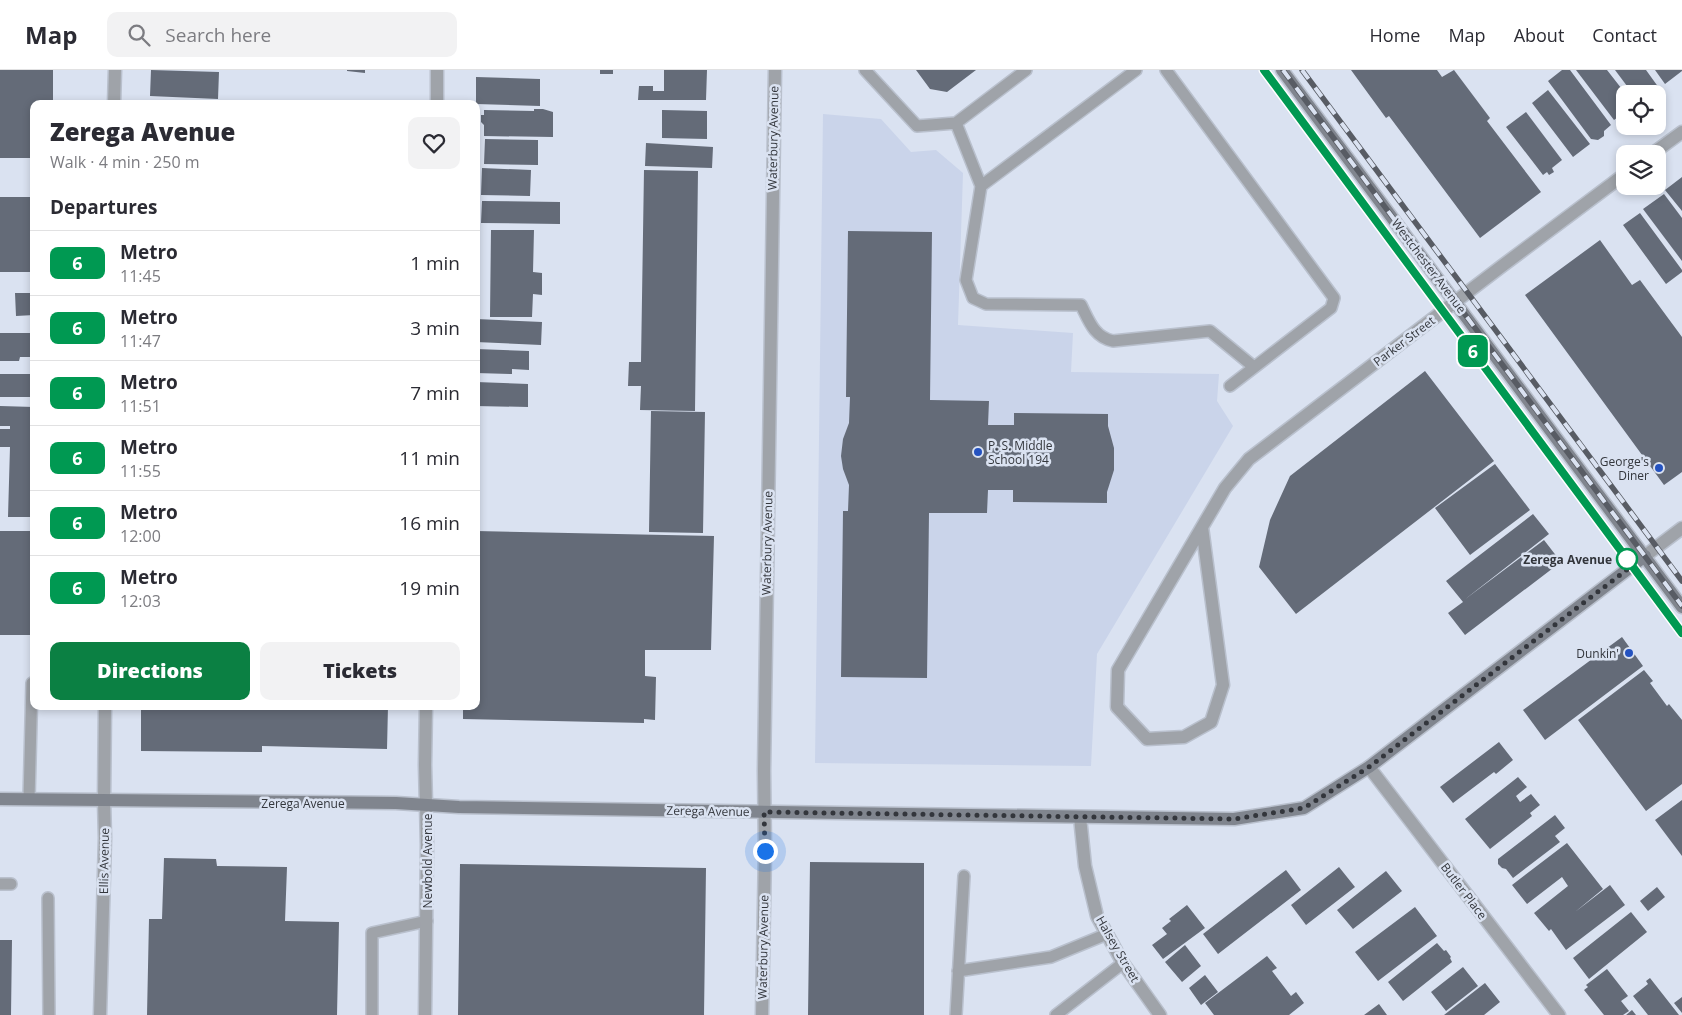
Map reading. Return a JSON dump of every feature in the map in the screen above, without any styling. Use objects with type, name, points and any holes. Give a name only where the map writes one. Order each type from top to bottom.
[{"type":"main road","name":"Westchester Avenue","points":[[1282,70],[1456,301],[1682,607]]},
{"type":"main road","name":"Zerega Avenue","points":[[0,799],[1234,819],[1304,808],[1369,767],[1645,556]]},
{"type":"street","points":[[114,100],[115,70]]},
{"type":"street","points":[[437,70],[437,100]]},
{"type":"street","name":"Waterbury Avenue","points":[[762,1015],[775,70]]},
{"type":"street","points":[[1664,145],[1682,132]]},
{"type":"street","name":"Parker Street","points":[[1202,527],[1223,685],[1211,722],[1184,736],[1147,739],[1117,707],[1118,670],[1202,527],[1225,488],[1249,459],[1616,181]]},
{"type":"street","name":"Zerega Avenue","points":[[1645,556],[1682,528]]},
{"type":"street","name":"Ellis Avenue","points":[[100,1015],[105,838],[105,710]]},
{"type":"street","name":"Newbold Avenue","points":[[425,1015],[427,920],[426,710]]},
{"type":"street","name":"Butler Place","points":[[1369,767],[1559,1015]]},
{"type":"street","name":"Halsey Street","points":[[1080,817],[1085,866],[1097,916],[1123,963],[1160,1015]]},
{"type":"lane","points":[[865,70],[917,126],[956,122],[1026,70]]},
{"type":"lane","points":[[981,186],[1136,70]]},
{"type":"lane","points":[[1166,70],[1334,298],[1331,308],[1230,386]]},
{"type":"lane","points":[[956,122],[981,186],[966,280],[973,298],[986,304],[1081,305],[1095,332],[1103,339],[1113,341],[1210,331],[1254,367]]},
{"type":"lane","points":[[29,800],[31,710]]},
{"type":"lane","points":[[956,1015],[964,876]]},
{"type":"lane","points":[[48,898],[49,1015]]},
{"type":"lane","points":[[372,1015],[372,933],[427,920]]},
{"type":"lane","points":[[958,971],[1050,957],[1107,934]]},
{"type":"lane","points":[[1056,1015],[1123,963]]},
{"type":"shaded area","points":[[823,114],[881,119],[911,152],[936,150],[963,173],[958,325],[1073,333],[1071,372],[1219,374],[1217,401],[1233,426],[1097,654],[1091,766],[815,763]]},
{"type":"building","points":[[0,70],[53,70],[53,100],[30,100],[30,158],[0,158]]},
{"type":"building","points":[[151,70],[219,72],[218,99],[150,96]]},
{"type":"building","points":[[365,70],[365,73],[347,71]]},
{"type":"building","points":[[600,70],[613,70],[613,74],[600,74]]},
{"type":"building","points":[[664,70],[707,70],[706,100],[638,100],[639,86],[653,86],[653,91],[664,91]]},
{"type":"building","points":[[916,70],[976,70],[947,92],[930,89]]},
{"type":"building","points":[[1351,70],[1437,70],[1442,77],[1454,70],[1490,118],[1487,121],[1541,192],[1480,238],[1389,116],[1386,118]]},
{"type":"building","points":[[1562,70],[1570,70],[1611,125],[1604,131],[1604,136],[1598,140],[1591,139],[1548,81]]},
{"type":"building","points":[[1576,70],[1607,70],[1619,85],[1616,85],[1616,119],[1614,120]]},
{"type":"building","points":[[1615,70],[1646,70],[1657,85],[1626,85]]},
{"type":"building","points":[[1655,70],[1682,70],[1682,71],[1665,84]]},
{"type":"building","points":[[476,77],[540,79],[540,106],[480,104],[480,100],[476,100]]},
{"type":"building","points":[[1548,90],[1590,144],[1573,157],[1532,103]]},
{"type":"building","points":[[534,109],[553,112],[553,137],[484,136],[484,125],[481,122],[481,115],[484,115],[484,110],[534,111]]},
{"type":"building","points":[[662,110],[707,111],[707,139],[662,138]]},
{"type":"building","points":[[1526,112],[1562,160],[1552,168],[1554,172],[1549,175],[1547,172],[1543,175],[1506,127]]},
{"type":"building","points":[[485,139],[538,140],[538,165],[484,164]]},
{"type":"building","points":[[646,143],[713,147],[712,168],[645,166]]},
{"type":"building","points":[[482,168],[531,170],[530,196],[481,195]]},
{"type":"building","points":[[644,170],[698,171],[695,411],[640,410],[641,386],[628,386],[629,362],[641,362]]},
{"type":"building","points":[[1682,177],[1682,211],[1666,191]]},
{"type":"building","points":[[1665,195],[1682,218],[1682,261],[1643,209]]},
{"type":"building","points":[[0,197],[30,197],[30,272],[0,272]]},
{"type":"building","points":[[482,201],[560,202],[560,224],[481,223]]},
{"type":"building","points":[[1640,213],[1682,270],[1682,272],[1666,284],[1623,225]]},
{"type":"building","points":[[491,230],[534,230],[533,272],[542,273],[542,295],[533,294],[532,317],[490,317]]},
{"type":"building","name":"P. S. Middle School 194","points":[[848,231],[932,232],[930,400],[989,401],[988,425],[1014,425],[1014,413],[1108,414],[1108,426],[1114,448],[1114,470],[1107,492],[1107,503],[1013,502],[1013,490],[988,490],[987,513],[929,513],[927,678],[841,677],[843,511],[848,511],[849,485],[843,469],[841,456],[843,439],[849,423],[850,397],[846,397]]},
{"type":"building","points":[[1600,240],[1632,285],[1640,280],[1682,337],[1682,472],[1664,485],[1525,295]]},
{"type":"building","points":[[15,293],[30,293],[30,315],[16,316]]},
{"type":"building","points":[[480,319],[542,322],[541,345],[480,342]]},
{"type":"building","points":[[0,333],[30,333],[30,357],[20,357],[19,361],[0,361]]},
{"type":"building","points":[[480,349],[529,351],[529,370],[512,369],[512,374],[480,373]]},
{"type":"building","points":[[1425,371],[1494,461],[1296,614],[1259,567],[1270,520],[1290,476]]},
{"type":"building","points":[[0,374],[30,374],[30,397],[0,397]]},
{"type":"building","points":[[480,382],[528,384],[528,407],[480,406]]},
{"type":"building","points":[[0,406],[30,407],[30,517],[8,517],[10,447],[0,447],[0,429],[10,429],[10,426],[0,426]]},
{"type":"building","points":[[651,411],[705,412],[703,533],[649,532]]},
{"type":"building","points":[[1495,464],[1530,510],[1470,555],[1435,508]]},
{"type":"building","points":[[1533,514],[1549,534],[1464,600],[1544,540],[1561,562],[1465,635],[1448,613],[1463,602],[1446,581]]},
{"type":"building","points":[[0,531],[30,531],[30,635],[0,635]]},
{"type":"building","points":[[480,531],[714,536],[711,650],[645,650],[645,676],[656,677],[655,720],[644,719],[644,723],[463,719],[463,710],[480,710]]},
{"type":"building","points":[[1622,637],[1643,666],[1545,740],[1523,710]]},
{"type":"building","points":[[1644,670],[1653,681],[1650,683],[1667,706],[1669,704],[1682,720],[1682,784],[1646,811],[1578,720]]},
{"type":"building","points":[[141,710],[388,710],[387,749],[262,746],[262,752],[141,751]]},
{"type":"building","points":[[1499,742],[1513,760],[1453,803],[1440,787]]},
{"type":"building","points":[[1518,777],[1527,787],[1516,796],[1520,802],[1531,794],[1540,805],[1530,813],[1532,816],[1490,849],[1465,819]]},
{"type":"building","points":[[1682,800],[1682,856],[1655,820]]},
{"type":"building","points":[[1555,815],[1565,828],[1555,836],[1560,842],[1513,878],[1506,869],[1498,864],[1498,859]]},
{"type":"building","points":[[1567,843],[1603,889],[1575,912],[1610,885],[1625,905],[1566,950],[1551,929],[1549,931],[1534,913],[1568,886],[1562,877],[1527,904],[1512,885]]},
{"type":"building","points":[[164,858],[216,859],[217,866],[287,867],[285,921],[339,922],[337,1015],[147,1015],[149,919],[162,919]]},
{"type":"building","points":[[810,862],[924,863],[924,1015],[808,1015]]},
{"type":"building","points":[[460,864],[706,868],[704,1015],[458,1015]]},
{"type":"building","points":[[1339,867],[1355,887],[1306,925],[1291,905]]},
{"type":"building","points":[[1286,870],[1301,890],[1218,954],[1203,934]]},
{"type":"building","points":[[1386,871],[1402,891],[1353,929],[1337,910]]},
{"type":"building","points":[[1657,887],[1665,897],[1648,911],[1640,901]]},
{"type":"building","points":[[1187,905],[1205,928],[1163,959],[1152,945],[1167,934],[1162,928],[1171,921],[1169,919]]},
{"type":"building","points":[[1415,907],[1437,936],[1378,981],[1355,952]]},
{"type":"building","points":[[1631,912],[1647,932],[1589,979],[1573,958]]},
{"type":"building","points":[[0,940],[12,940],[11,1015],[0,1015]]},
{"type":"building","points":[[1437,943],[1444,951],[1446,950],[1452,962],[1403,1001],[1388,982]]},
{"type":"building","points":[[1185,945],[1201,966],[1182,982],[1165,962]]},
{"type":"building","points":[[1267,956],[1277,968],[1272,971],[1291,996],[1296,992],[1304,1003],[1289,1015],[1214,1015],[1205,1003]]},
{"type":"building","points":[[1463,967],[1478,986],[1446,1011],[1431,992]]},
{"type":"building","points":[[1607,969],[1628,996],[1621,1001],[1629,1011],[1623,1015],[1604,1015],[1584,990],[1588,987],[1586,985]]},
{"type":"building","points":[[1205,975],[1218,992],[1201,1005],[1189,988]]},
{"type":"building","points":[[1650,978],[1679,1015],[1648,1015],[1633,996],[1648,984],[1646,981]]},
{"type":"building","points":[[1485,983],[1500,1002],[1484,1015],[1444,1015]]},
{"type":"building","points":[[1682,997],[1682,1013],[1674,1003]]},
{"type":"building","points":[[1379,1004],[1387,1015],[1364,1015]]},
{"type":"building","points":[[1632,1010],[1636,1015],[1626,1015]]},
{"type":"railway","points":[[1264,70],[1682,633]]},
{"type":"railway","points":[[1283,70],[1682,606]]},
{"type":"railway","points":[[1302,70],[1682,581]]},
{"type":"metro line","name":"6","points":[[1264,70],[1682,633]]},
{"type":"place","name":"P. S. Middle School 194","points":[[978,452]]},
{"type":"place","name":"George's Diner","points":[[1659,468]]},
{"type":"place","name":"Zerega Avenue","points":[[1627,559]]},
{"type":"place","name":"Dunkin'","points":[[1629,653]]},
{"type":"route","points":[[765,851],[764,812],[1234,819],[1304,808],[1369,767],[1633,565],[1627,559]]}]
